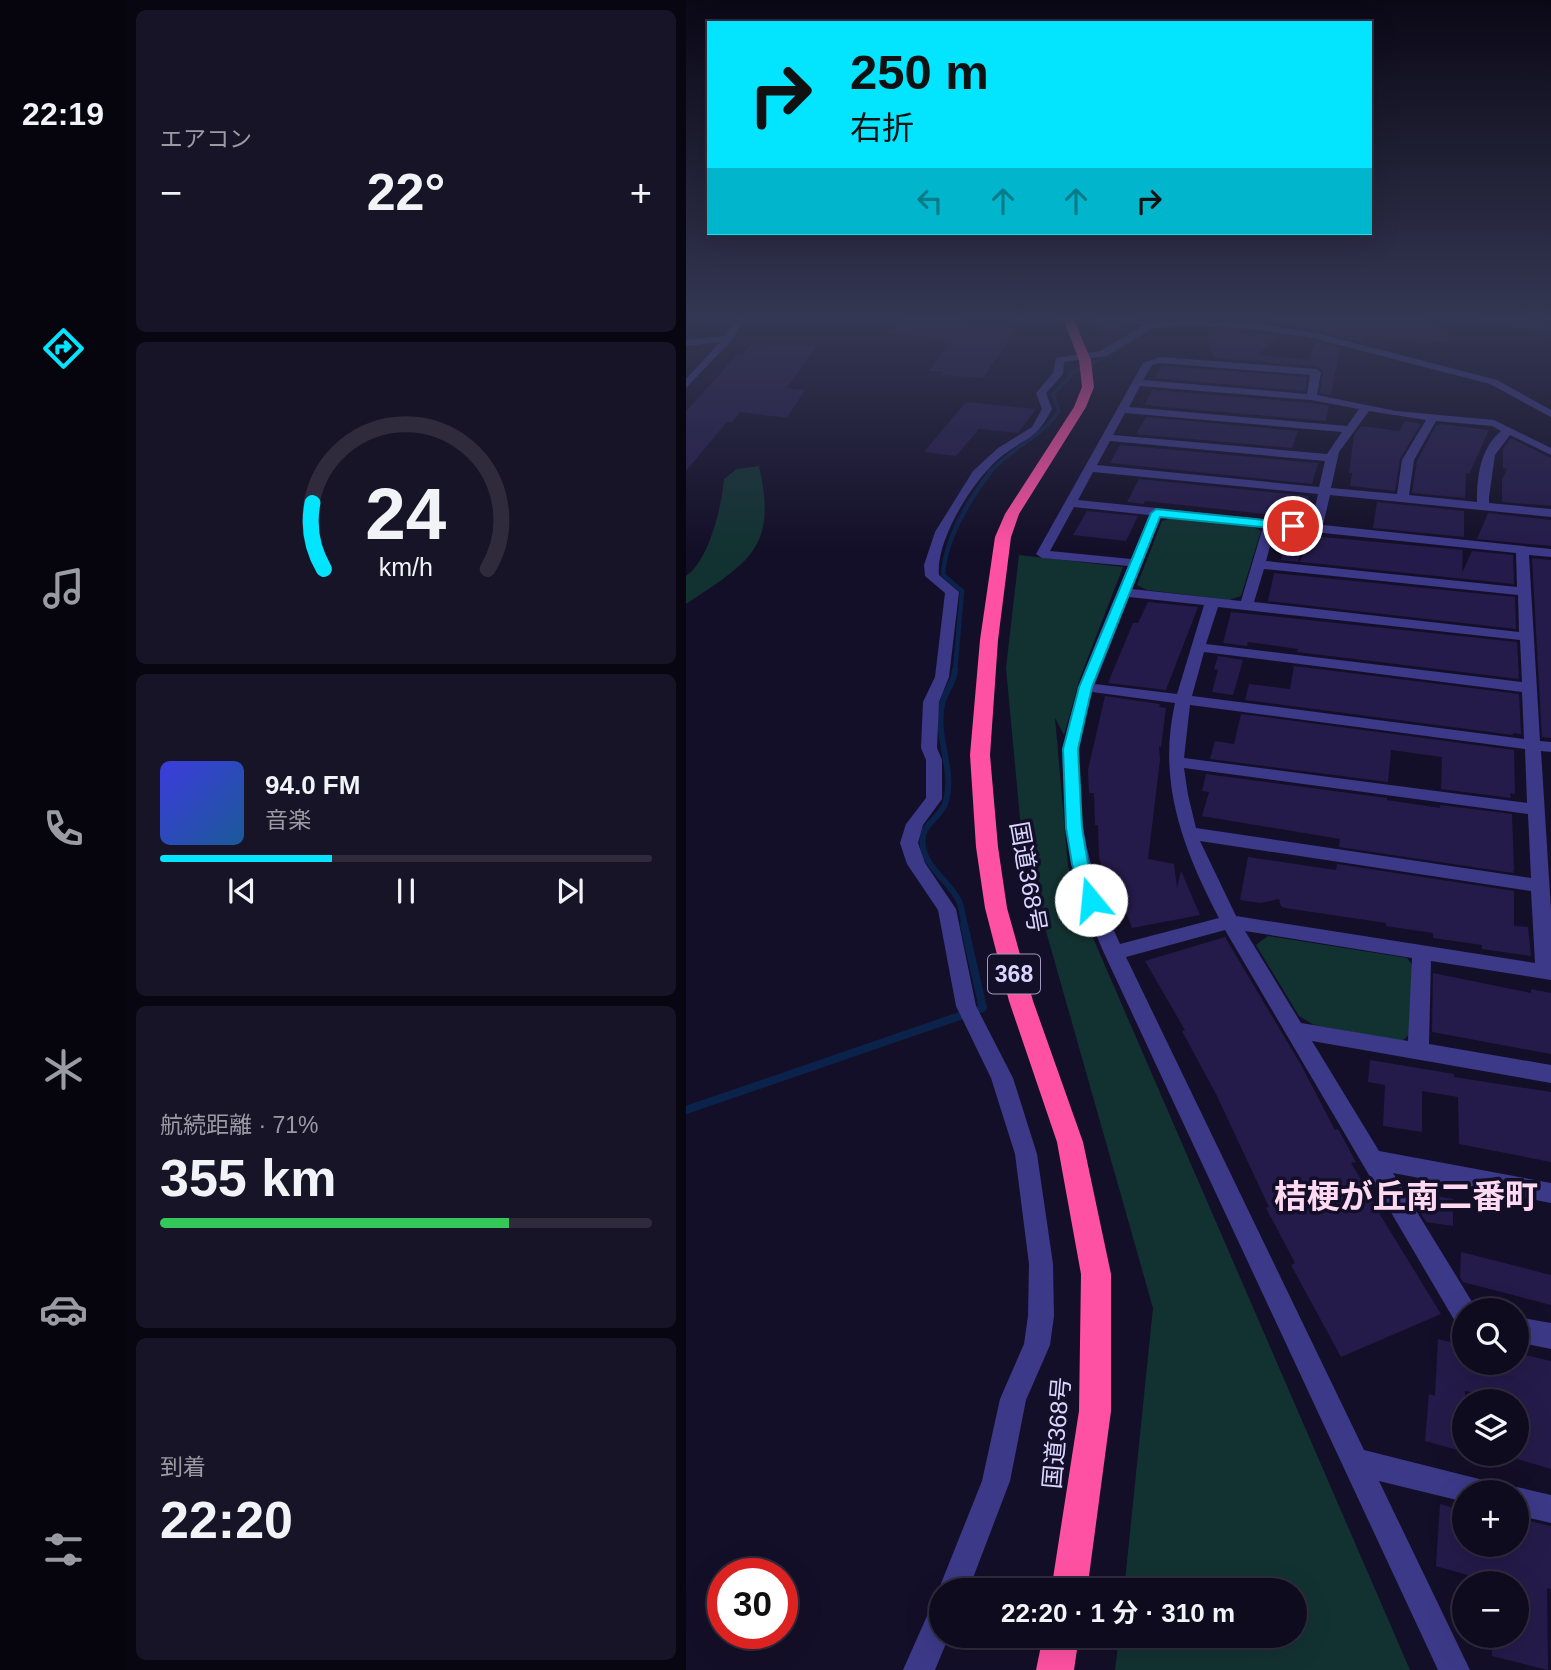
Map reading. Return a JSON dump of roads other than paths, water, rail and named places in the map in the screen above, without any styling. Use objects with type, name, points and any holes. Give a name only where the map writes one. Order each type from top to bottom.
[{"type":"highway","name":"国道368号","points":[[1071,1578],[1095,1411],[1096,1274],[1084,1202],[1070,1142],[1021,1001],[996,908],[987,847],[981,755],[989,640],[1003,537],[1012,514],[1086,394]]},
{"type":"highway","points":[[1055,1670],[1059,1648]]},
{"type":"street","points":[[958,1578],[996,1481],[1013,1399],[1037,1345],[1041,1316],[1041,1264],[1026,1154],[1002,1078],[969,1015],[947,909],[916,864],[909,843],[915,824],[934,799],[934,760],[929,748],[931,702],[942,677],[952,592],[936,582],[931,565],[941,533],[977,473],[1002,450],[1035,429],[1047,409],[1041,394]]},
{"type":"street","points":[[1132,394],[1042,554],[1135,563]]},
{"type":"street","points":[[1273,394],[1311,397],[1396,414],[1494,424],[1551,452]]},
{"type":"street","points":[[1515,394],[1551,414]]},
{"type":"street","points":[[1316,529],[1331,458],[1337,445],[1366,407]]},
{"type":"street","points":[[1123,410],[1349,429]]},
{"type":"street","points":[[1402,499],[1408,460],[1433,417]]},
{"type":"street","points":[[1483,507],[1483,473],[1501,436],[1508,430]]},
{"type":"street","points":[[1108,438],[1331,458]]},
{"type":"street","points":[[1090,468],[1551,513]]},
{"type":"street","points":[[1071,503],[1551,553]]},
{"type":"street","points":[[1156,513],[1086,687],[1070,749],[1074,828],[1080,864],[1091,900],[1114,953],[1454,1670]]},
{"type":"street","points":[[1246,606],[1270,524]]},
{"type":"street","points":[[1114,953],[1230,922],[1548,973],[1540,886],[1537,810],[1542,746],[1530,688],[1522,550]]},
{"type":"street","points":[[1257,564],[1525,592]]},
{"type":"street","points":[[1124,592],[1527,636]]},
{"type":"street","points":[[1212,602],[1183,700],[1177,762],[1182,812],[1189,833],[1204,874],[1230,922],[1455,1298]]},
{"type":"street","points":[[1199,647],[1530,688]]},
{"type":"street","points":[[1086,687],[1542,746]]},
{"type":"street","points":[[1177,762],[1537,810]]},
{"type":"street","points":[[1189,833],[1540,886]]},
{"type":"street","points":[[1418,1052],[1422,953]]},
{"type":"street","points":[[1296,1030],[1551,1073]]},
{"type":"street","points":[[1371,1160],[1551,1193]]},
{"type":"street","points":[[1529,1331],[1551,1336]]},
{"type":"street","points":[[1357,1462],[1452,1485]]},
{"type":"street","points":[[1529,1503],[1551,1509]]},
{"type":"street","points":[[919,1670],[929,1647]]},
{"type":"waterway","points":[[991,471],[1052,420],[1059,411],[1053,394]]},
{"type":"waterway","points":[[955,672],[962,591],[943,575],[945,561],[953,533],[974,494],[991,471]]},
{"type":"waterway","points":[[955,670],[943,700],[941,717],[948,778],[946,801],[940,813],[927,826],[923,847],[929,862],[959,901],[965,927]]},
{"type":"waterway","points":[[686,1110],[983,1008],[964,925]]},
{"type":"district","name":"桔梗が丘南二番町","points":[[1406,1196]]}]
